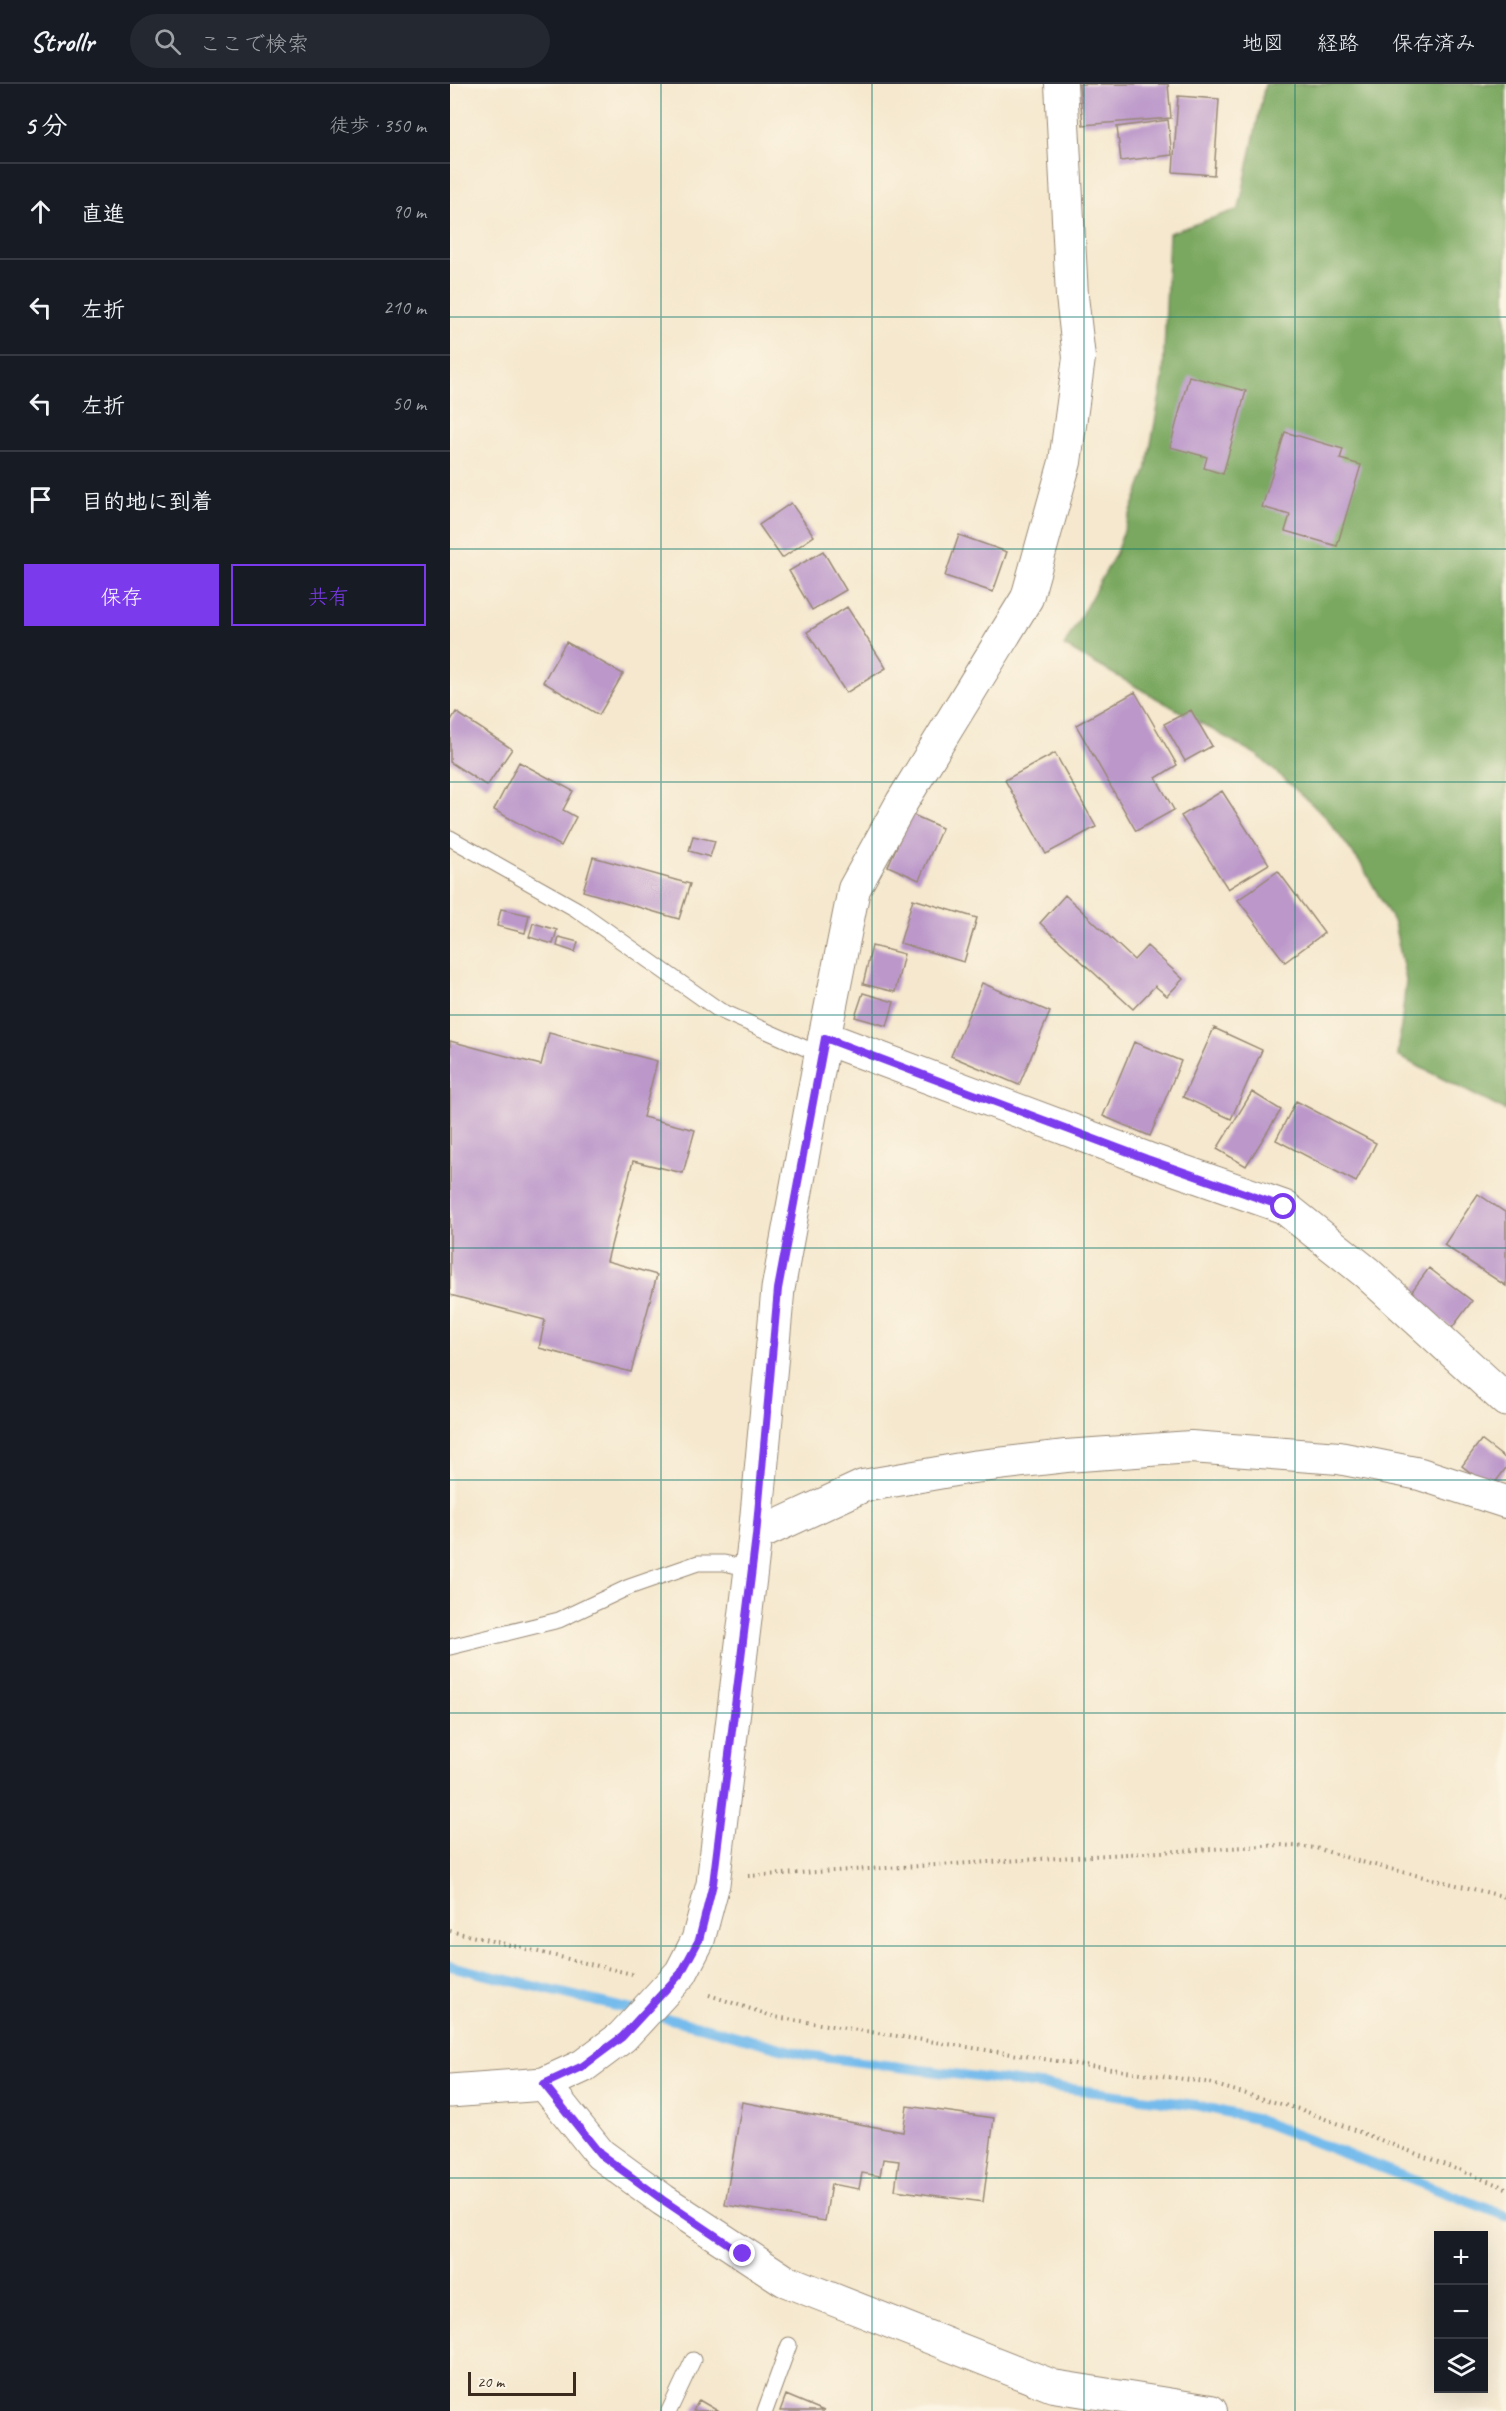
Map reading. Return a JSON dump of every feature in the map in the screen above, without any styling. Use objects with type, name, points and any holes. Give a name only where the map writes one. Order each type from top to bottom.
[{"type":"street","points":[[450,2091],[544,2084],[583,2066],[622,2037],[681,1973],[699,1940],[714,1874],[756,1536],[778,1289],[854,888],[902,802],[1027,598],[1065,462],[1079,358],[1072,296],[1061,84]]},
{"type":"street","points":[[823,1047],[1284,1207],[1367,1274],[1506,1400]]},
{"type":"street","points":[[756,1536],[862,1486],[972,1467],[1065,1456],[1191,1447],[1339,1458],[1420,1474],[1506,1502]]},
{"type":"street","points":[[544,2084],[600,2154],[663,2200],[784,2280],[1053,2386],[1211,2411]]},
{"type":"lane","points":[[450,838],[576,909],[719,1010],[823,1047]]},
{"type":"lane","points":[[450,1647],[559,1620],[629,1587],[698,1563],[724,1563],[751,1569]]},
{"type":"lane","points":[[765,2411],[789,2345]]},
{"type":"lane","points":[[669,2411],[693,2360]]},
{"type":"path","points":[[714,1874],[741,1877],[1281,1845],[1316,1848],[1358,1861],[1506,1897]]},
{"type":"path","points":[[450,1931],[775,2017],[1205,2082],[1302,2110],[1506,2188]]},
{"type":"green space","points":[[1265,84],[1506,84],[1506,1111],[1398,1056],[1406,980],[1394,923],[1361,864],[1324,815],[1257,755],[1064,646],[1115,555],[1146,471],[1163,379],[1169,233],[1239,209]]},
{"type":"building","points":[[1079,84],[1168,84],[1171,118],[1083,125]]},
{"type":"building","points":[[1178,96],[1219,99],[1214,175],[1173,172]]},
{"type":"building","points":[[1168,120],[1172,155],[1121,161],[1117,127]]},
{"type":"building","points":[[1189,376],[1246,391],[1223,474],[1204,468],[1207,457],[1170,447]]},
{"type":"building","points":[[1285,432],[1343,449],[1340,459],[1361,465],[1337,546],[1285,531],[1290,515],[1262,507]]},
{"type":"building","points":[[791,503],[814,536],[782,558],[759,525]]},
{"type":"building","points":[[959,535],[1007,552],[993,592],[945,576]]},
{"type":"building","points":[[823,551],[846,590],[812,610],[789,571]]},
{"type":"building","points":[[847,607],[886,668],[846,693],[807,632]]},
{"type":"building","points":[[566,642],[623,674],[599,715],[543,682]]},
{"type":"building","points":[[1135,692],[1177,765],[1156,778],[1174,810],[1136,831],[1076,725]]},
{"type":"building","points":[[1191,710],[1212,746],[1185,761],[1164,724]]},
{"type":"building","points":[[456,712],[512,749],[487,786],[450,762],[450,722]]},
{"type":"building","points":[[1055,753],[1096,827],[1046,854],[1005,780]]},
{"type":"building","points":[[519,762],[573,791],[563,810],[576,817],[561,846],[494,810]]},
{"type":"building","points":[[1222,791],[1269,864],[1228,889],[1181,816]]},
{"type":"building","points":[[911,814],[942,828],[919,880],[888,866]]},
{"type":"building","points":[[693,836],[715,841],[710,857],[689,851]]},
{"type":"building","points":[[593,857],[690,884],[679,919],[583,891]]},
{"type":"building","points":[[1278,871],[1324,933],[1285,962],[1238,900]]},
{"type":"building","points":[[1065,895],[1134,960],[1147,946],[1183,979],[1167,996],[1155,986],[1133,1009],[1040,923]]},
{"type":"building","points":[[913,899],[977,918],[964,962],[900,943]]},
{"type":"building","points":[[501,909],[529,915],[525,933],[497,926]]},
{"type":"building","points":[[533,923],[557,930],[553,944],[529,937]]},
{"type":"building","points":[[559,937],[578,942],[575,952],[557,946]]},
{"type":"building","points":[[872,946],[904,954],[895,992],[863,984]]},
{"type":"building","points":[[982,983],[1050,1012],[1019,1085],[951,1056]]},
{"type":"building","points":[[863,993],[894,1002],[887,1026],[855,1017]]},
{"type":"building","points":[[1214,1028],[1262,1050],[1231,1119],[1183,1097]]},
{"type":"building","points":[[549,1033],[657,1061],[643,1117],[695,1130],[683,1173],[633,1161],[607,1261],[657,1275],[631,1372],[539,1348],[545,1320],[450,1295],[450,1041],[541,1065]]},
{"type":"building","points":[[1134,1042],[1181,1061],[1150,1136],[1103,1116]]},
{"type":"building","points":[[1252,1092],[1281,1110],[1246,1166],[1217,1149]]},
{"type":"building","points":[[1296,1101],[1376,1143],[1356,1182],[1276,1140]]},
{"type":"building","points":[[1478,1194],[1506,1213],[1506,1286],[1444,1245]]},
{"type":"building","points":[[1429,1268],[1472,1301],[1452,1328],[1409,1295]]},
{"type":"building","points":[[1481,1440],[1506,1459],[1506,1468],[1491,1488],[1462,1466]]},
{"type":"building","points":[[742,2102],[903,2132],[907,2106],[994,2118],[983,2202],[895,2190],[899,2161],[883,2159],[880,2176],[862,2173],[859,2189],[831,2184],[825,2221],[725,2205]]},
{"type":"building","points":[[786,2395],[824,2411],[780,2411]]},
{"type":"building","points":[[699,2400],[718,2411],[693,2411]]},
{"type":"waterway","points":[[450,1966],[711,2029],[806,2055],[1195,2105],[1255,2119],[1506,2216]]},
{"type":"route","points":[[743,2254],[600,2154],[544,2084],[583,2066],[622,2037],[681,1973],[699,1940],[713,1884],[756,1536],[778,1289],[825,1038],[1147,1159],[1284,1207]]}]
